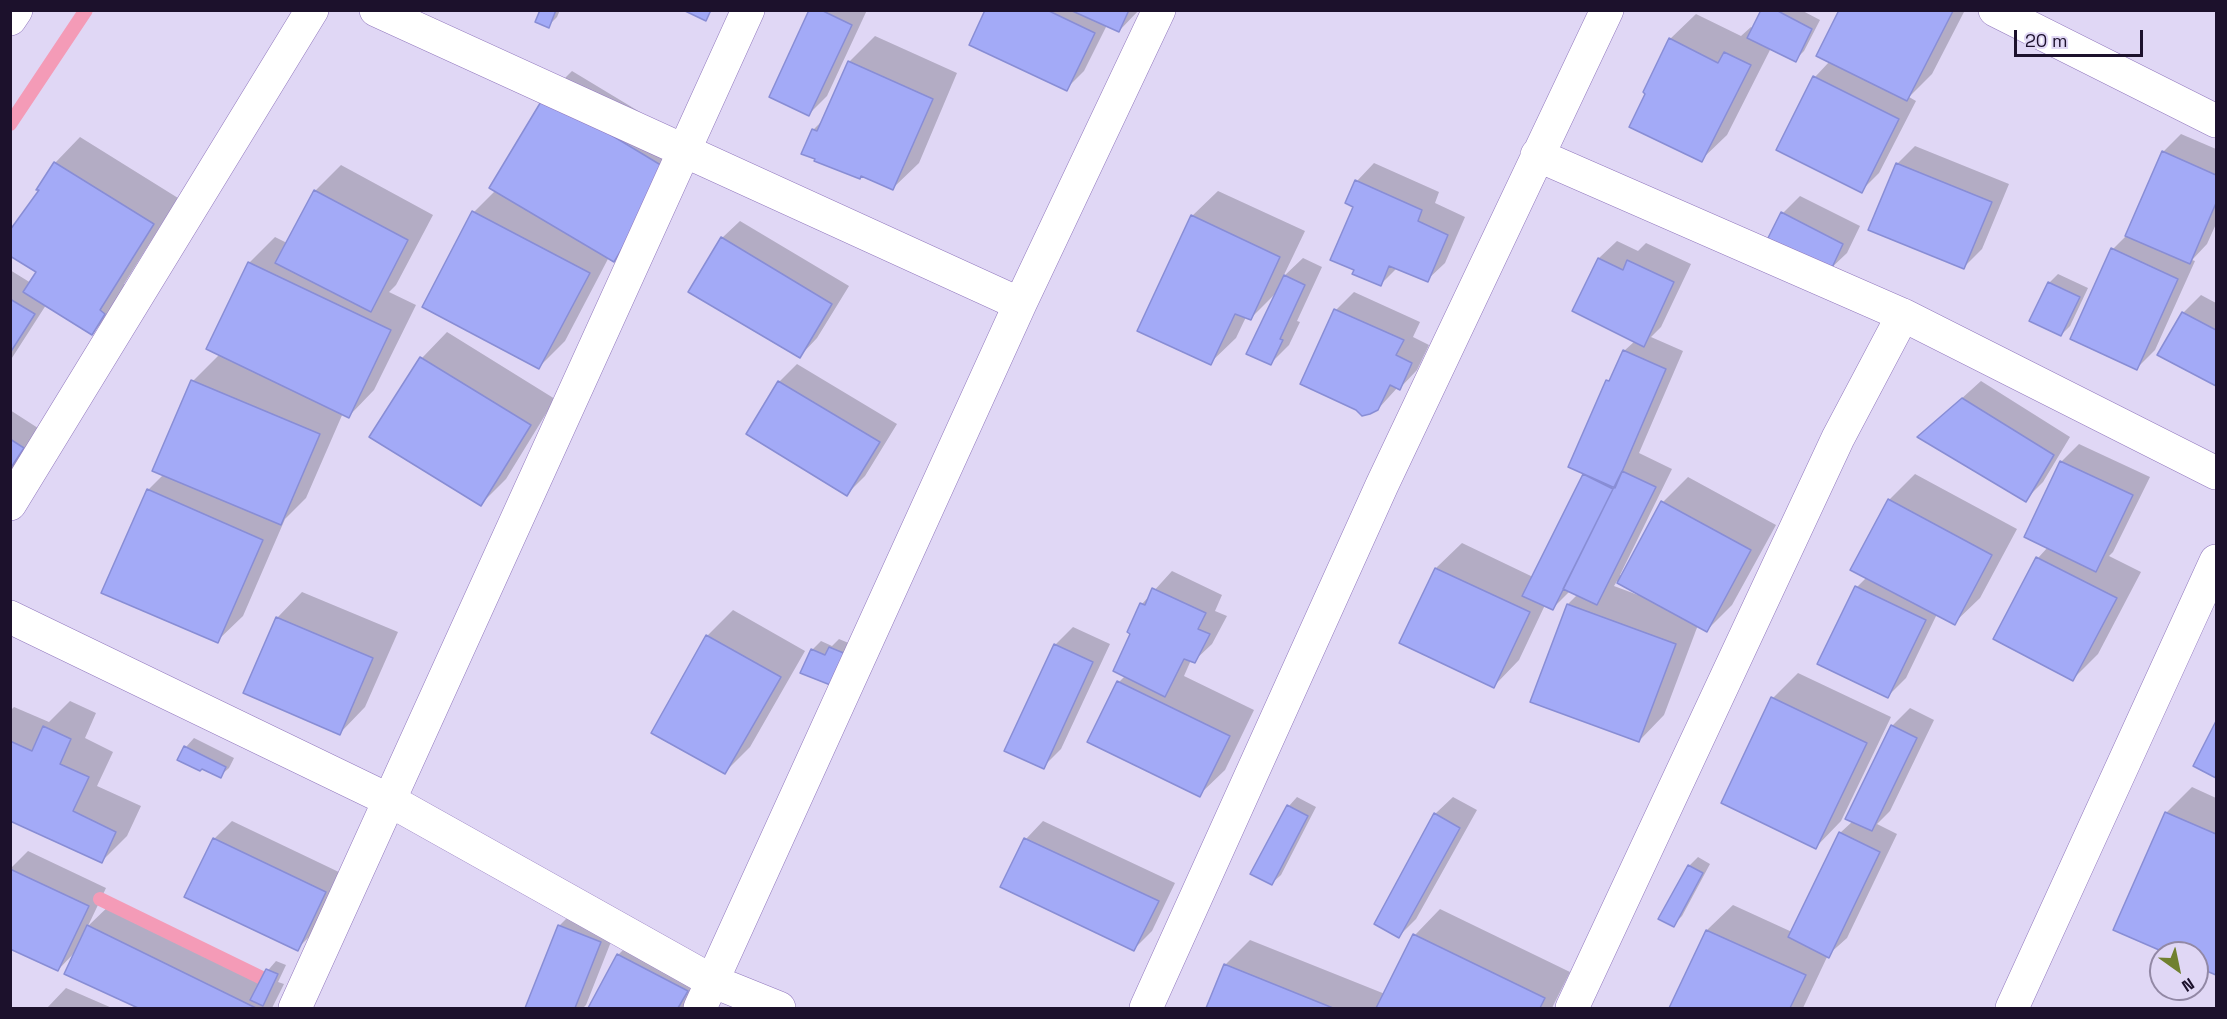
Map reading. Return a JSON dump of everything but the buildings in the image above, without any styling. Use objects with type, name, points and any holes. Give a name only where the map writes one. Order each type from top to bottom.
[{"type":"street","points":[[10,19],[16,10]]},
{"type":"street","points":[[10,504],[312,10]]},
{"type":"street","points":[[376,10],[1020,304]]},
{"type":"street","points":[[295,1008],[748,10]]},
{"type":"street","points":[[706,995],[1020,304],[1159,10]]},
{"type":"street","points":[[1146,1008],[1382,484],[1607,10]]},
{"type":"street","points":[[1995,10],[2217,121]]},
{"type":"street","points":[[1537,155],[1903,315],[2217,473]]},
{"type":"street","points":[[1572,1008],[1838,438],[1903,315]]},
{"type":"street","points":[[2012,1008],[2217,561]]},
{"type":"street","points":[[10,617],[389,800],[706,995],[779,1008]]},
{"type":"waterway","points":[[10,124],[86,10]]},
{"type":"waterway","points":[[100,899],[262,978]]}]
